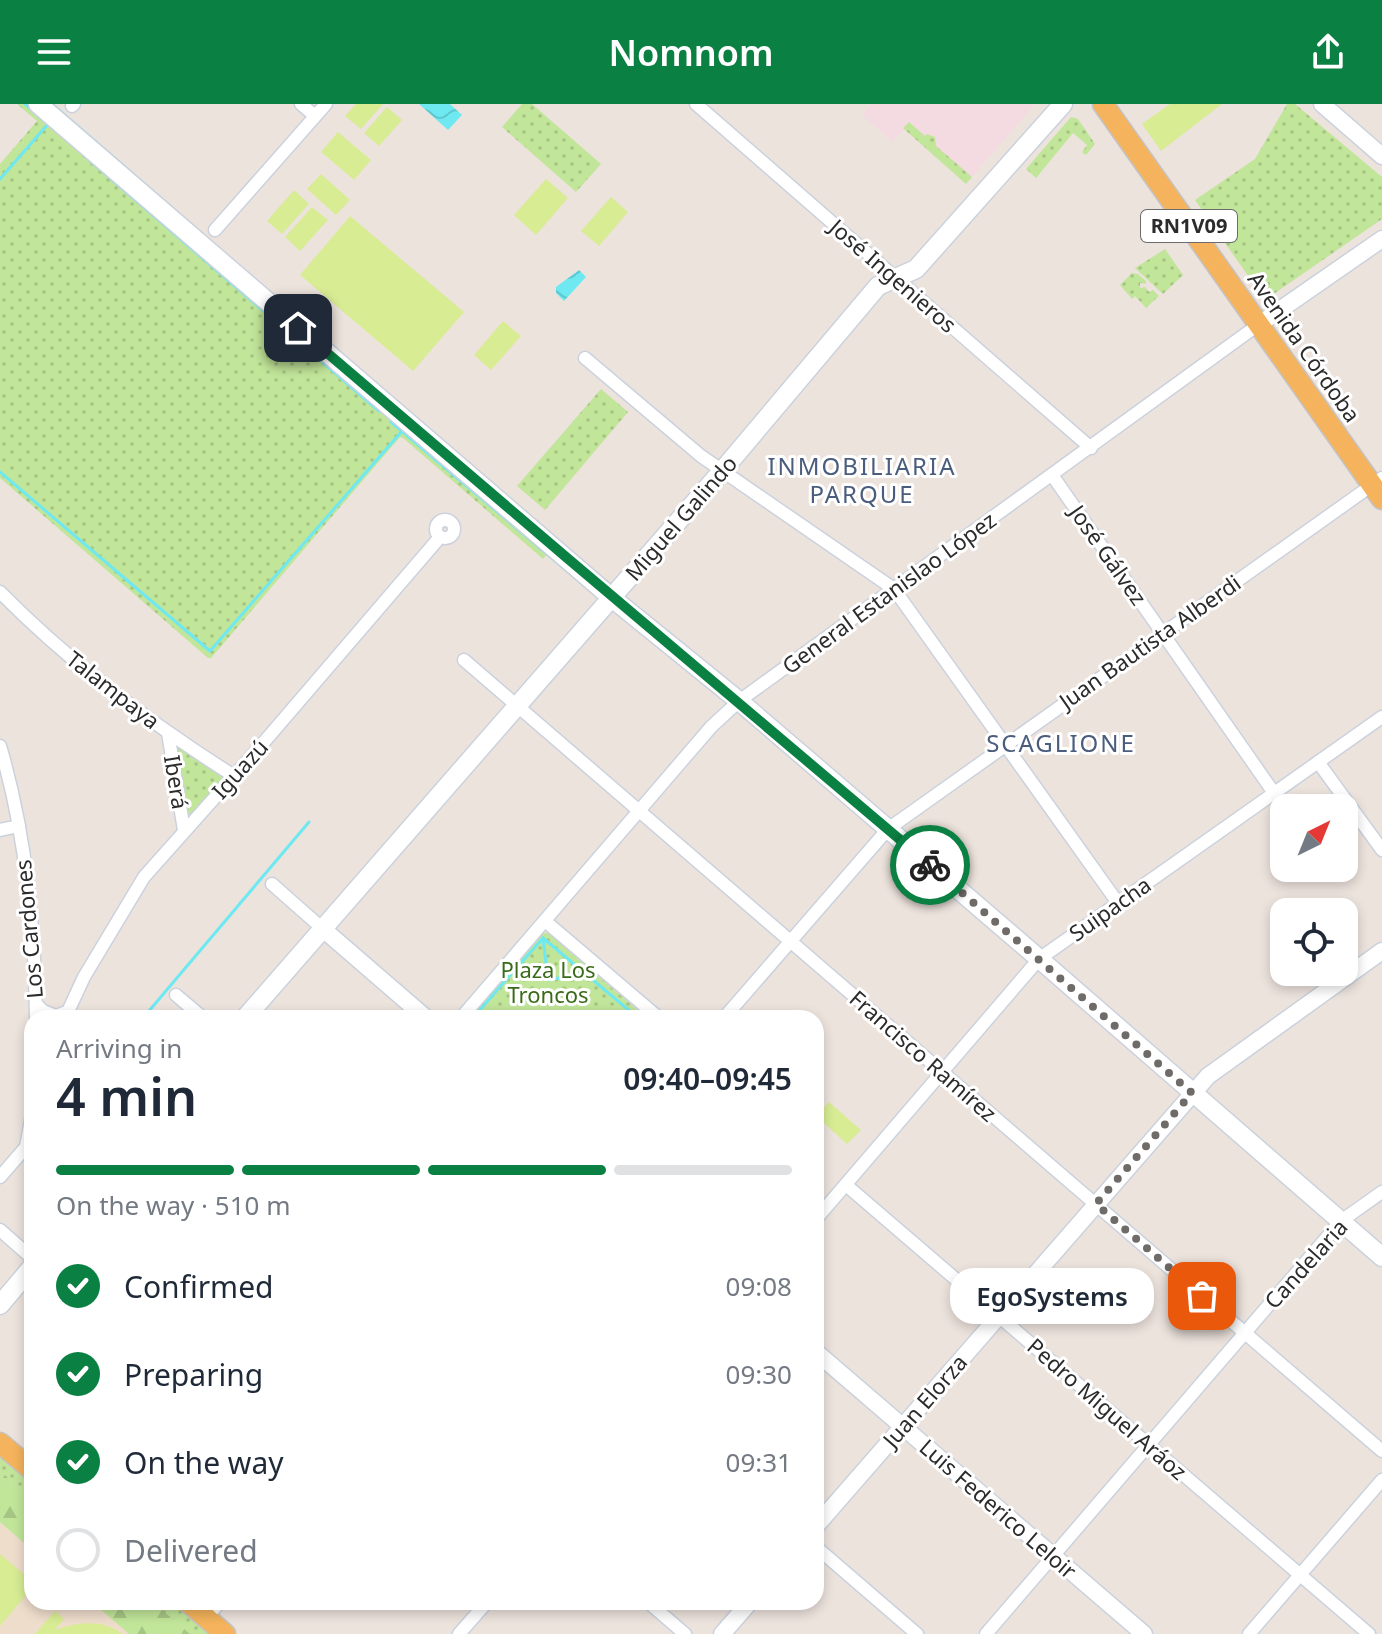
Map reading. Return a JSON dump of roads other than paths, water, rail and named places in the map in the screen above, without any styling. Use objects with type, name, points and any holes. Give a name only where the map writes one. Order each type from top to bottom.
[{"type":"main road","points":[[38,104],[612,598],[739,701],[1382,1257]]},
{"type":"main road","name":"Miguel Galindo","points":[[252,1010],[722,471],[878,286],[916,269],[1063,104]]},
{"type":"main road","name":"Avenida Córdoba","points":[[1103,104],[1258,325],[1379,487]]},
{"type":"main road","points":[[0,1305],[24,1276]]},
{"type":"main road","points":[[0,1443],[24,1463]]},
{"type":"main road","points":[[213,1610],[225,1634]]},
{"type":"street","points":[[301,104],[315,116]]},
{"type":"street","points":[[215,230],[326,104]]},
{"type":"street","name":"José Ingenieros","points":[[696,104],[1091,448]]},
{"type":"street","points":[[1322,104],[1382,156]]},
{"type":"street","name":"General Estanislao López","points":[[468,1010],[711,727],[739,701],[1258,325],[1382,239]]},
{"type":"street","points":[[585,358],[701,456],[894,589],[1118,903]]},
{"type":"street","name":"José Gálvez","points":[[1052,475],[1274,793]]},
{"type":"street","name":"Juan Bautista Alberdi","points":[[731,1010],[888,829],[1162,634],[1379,487]]},
{"type":"street","name":"Iguazú","points":[[69,1010],[123,909],[144,877],[440,537]]},
{"type":"street","name":"Talampaya","points":[[0,592],[80,665],[168,733],[234,776]]},
{"type":"street","name":"Francisco Ramírez","points":[[464,660],[1382,1451]]},
{"type":"street","name":"Suipacha","points":[[824,1210],[1039,959],[1382,717]]},
{"type":"street","name":"Iberá","points":[[168,733],[184,830]]},
{"type":"street","name":"Los Cardones","points":[[0,746],[19,826],[33,930],[36,1010]]},
{"type":"street","points":[[1318,762],[1382,850]]},
{"type":"street","points":[[0,830],[19,826]]},
{"type":"street","points":[[272,884],[417,1010]]},
{"type":"street","points":[[545,921],[650,1010]]},
{"type":"street","name":"Juan Elorza","points":[[824,1517],[1208,1076],[1382,951]]},
{"type":"street","points":[[176,995],[194,1010]]},
{"type":"street","points":[[36,1004],[42,1010]]},
{"type":"street","points":[[0,1177],[24,1149]]},
{"type":"street","name":"Pedro Miguel Aráoz","points":[[846,1185],[1369,1634]]},
{"type":"street","name":"Candelaria","points":[[986,1634],[1341,1221],[1382,1192]]},
{"type":"street","points":[[0,1230],[24,1251]]},
{"type":"street","name":"Luis Federico Leloir","points":[[824,1359],[1144,1634]]},
{"type":"street","points":[[1249,1634],[1382,1480]]},
{"type":"street","points":[[824,1554],[917,1634]]},
{"type":"street","points":[[463,1633],[481,1610]]},
{"type":"street","points":[[657,1610],[685,1634]]},
{"type":"street","points":[[722,1634],[743,1610]]},
{"type":"water","points":[[419,104],[450,104],[462,115],[448,130]]},
{"type":"water","points":[[579,270],[586,277],[564,301],[556,293],[556,287]]},
{"type":"waterway","points":[[25,104],[34,112]]},
{"type":"waterway","points":[[52,104],[179,214]]},
{"type":"waterway","points":[[0,179],[48,124]]},
{"type":"waterway","points":[[88,159],[379,411]]},
{"type":"waterway","points":[[391,422],[598,597]]},
{"type":"waterway","points":[[0,472],[210,651],[402,431]]},
{"type":"waterway","points":[[150,1010],[309,822]]},
{"type":"waterway","points":[[543,938],[628,1010]]},
{"type":"waterway","points":[[543,938],[548,980],[581,974]]},
{"type":"waterway","points":[[521,963],[543,938]]},
{"type":"waterway","points":[[480,1010],[518,966]]},
{"type":"place","name":"EgoSystems","points":[[1202,1296]]},
{"type":"district","name":"INMOBILIARIA PARQUE","points":[[862,481]]},
{"type":"district","name":"SCAGLIONE","points":[[1061,744]]},
{"type":"park label","name":"Plaza Los Troncos","points":[[548,982]]}]
